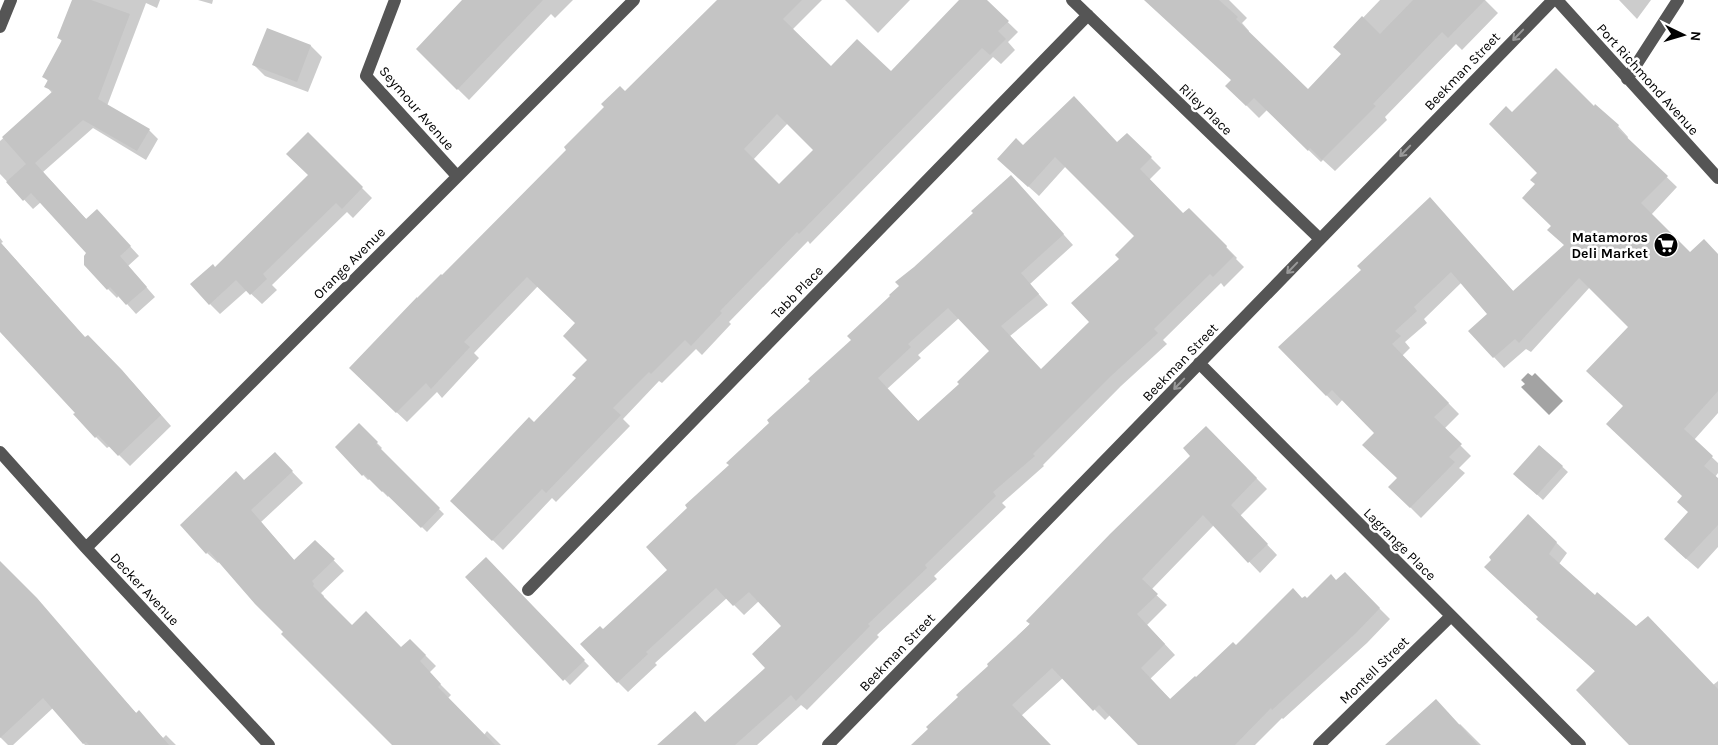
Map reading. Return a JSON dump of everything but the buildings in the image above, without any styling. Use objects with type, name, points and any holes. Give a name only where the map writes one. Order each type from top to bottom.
[{"type":"street","points":[[0,27],[11,0]]},
{"type":"street","name":"Seymour Avenue","points":[[395,0],[366,76],[457,176]]},
{"type":"street","name":"Orange Avenue","points":[[86,548],[634,0]]},
{"type":"street","name":"Riley Place","points":[[1072,0],[1320,239]]},
{"type":"street","name":"Beekman Street","points":[[828,745],[1553,0]]},
{"type":"street","name":"Port Richmond Avenue","points":[[1557,0],[1718,178]]},
{"type":"street","points":[[1627,79],[1678,0]]},
{"type":"street","name":"Tabb Place","points":[[528,590],[1088,15]]},
{"type":"street","name":"Lagrange Place","points":[[1199,363],[1580,745]]},
{"type":"street","name":"Decker Avenue","points":[[0,452],[86,548],[269,745]]},
{"type":"street","name":"Montell Street","points":[[1319,745],[1451,616]]},
{"type":"shaded area","points":[[1528,373],[1532,376],[1535,373],[1563,401],[1549,415],[1521,387],[1525,384],[1521,380]]},
{"type":"place","name":"Matamoros Deli Market","points":[[1666,245]]}]
